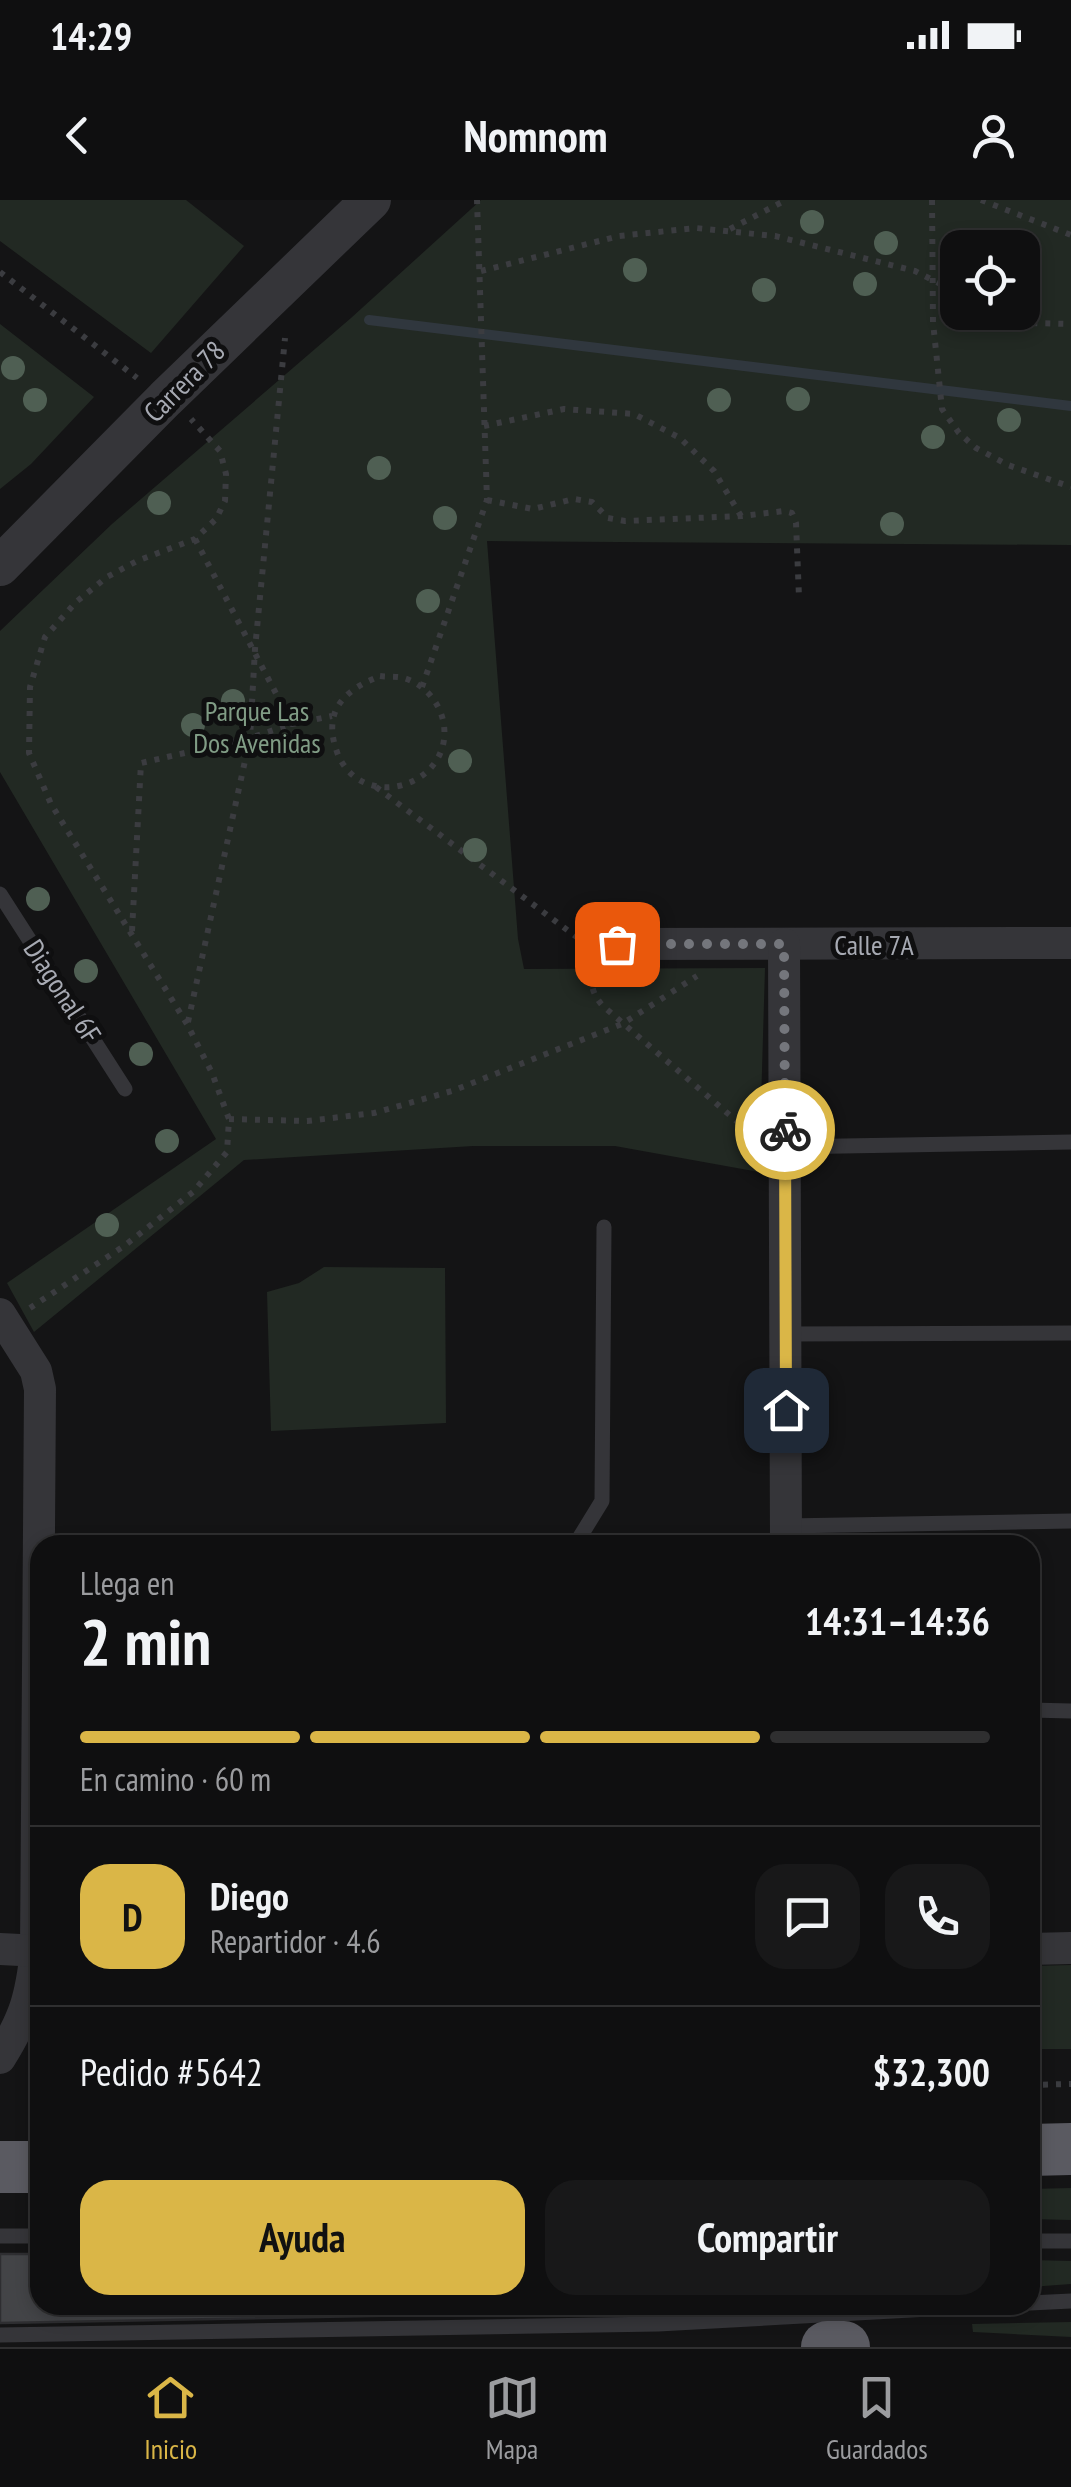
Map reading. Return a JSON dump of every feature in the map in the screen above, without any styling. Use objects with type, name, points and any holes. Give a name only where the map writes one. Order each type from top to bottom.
[{"type":"highway","points":[[1040,2150],[1071,2149]]},
{"type":"highway","points":[[0,2168],[30,2167]]},
{"type":"highway","points":[[826,2347],[844,2347]]},
{"type":"street","name":"Carrera 78","points":[[0,566],[164,399],[371,200]]},
{"type":"street","name":"Calle 7A","points":[[617,944],[1071,943]]},
{"type":"street","points":[[784,944],[786,1535]]},
{"type":"street","points":[[3,1319],[36,1372],[40,1389],[40,1535]]},
{"type":"street","points":[[1040,1949],[1071,1948]]},
{"type":"street","points":[[0,1949],[30,1951]]},
{"type":"street","points":[[3,2049],[24,2014],[30,1995]]},
{"type":"lane","name":"Diagonal 6F","points":[[0,894],[125,1089]]},
{"type":"lane","points":[[785,1147],[1071,1142]]},
{"type":"lane","points":[[582,1535],[602,1501],[604,1227]]},
{"type":"lane","points":[[786,1334],[1071,1333]]},
{"type":"lane","points":[[786,1535],[1071,1521]]},
{"type":"lane","points":[[1040,1710],[1071,1711]]},
{"type":"lane","points":[[0,2236],[30,2236]]},
{"type":"lane","points":[[1040,2241],[1071,2241]]},
{"type":"lane","points":[[1040,2303],[1071,2301]]},
{"type":"lane","points":[[0,2335],[658,2324],[820,2315]]},
{"type":"path","points":[[422,687],[487,500],[477,200]]},
{"type":"path","points":[[729,230],[786,200]]},
{"type":"path","points":[[932,200],[933,322],[942,409],[976,448],[1008,466],[1071,487]]},
{"type":"path","points":[[982,200],[1071,235]]},
{"type":"path","points":[[481,271],[619,236],[696,228],[775,236],[915,271],[940,283]]},
{"type":"path","points":[[0,272],[196,423],[220,451],[226,474],[225,500],[216,519],[195,539],[107,577],[76,602],[45,637],[30,687],[29,753],[51,804],[187,1024],[212,1073],[229,1119],[227,1152],[194,1192],[124,1246],[3,1319]]},
{"type":"path","points":[[1040,323],[1071,324]]},
{"type":"path","points":[[187,1024],[250,738],[285,338]]},
{"type":"path","points":[[484,426],[564,408],[634,414],[680,438],[714,471],[742,516]]},
{"type":"path","points":[[487,500],[534,509],[574,499],[592,502],[608,518],[626,520],[784,511],[792,514],[796,523],[798,597]]},
{"type":"path","points":[[195,539],[292,724]]},
{"type":"path","points":[[375,786],[397,787],[418,780],[434,765],[443,746],[444,724],[437,703],[422,687],[402,677],[380,676],[360,684],[343,698],[332,716],[332,740],[340,761],[355,777],[375,786],[600,954],[593,966],[594,996],[740,1124],[785,1147]]},
{"type":"path","points":[[132,932],[141,763],[332,716]]},
{"type":"path","points":[[229,1119],[307,1121],[374,1113],[452,1091],[622,1024],[746,944]]},
{"type":"path","points":[[1040,2085],[1071,2084]]},
{"type":"green space","points":[[0,200],[186,200],[244,246],[151,353],[0,241]]},
{"type":"green space","name":"Parque Las Dos Avenidas","points":[[481,200],[1071,200],[1071,545],[487,541],[518,939],[524,969],[765,968],[759,1172],[615,1146],[473,1146],[244,1160],[34,1332],[7,1283],[216,1139],[0,772],[0,631],[112,524]]},
{"type":"green space","points":[[0,324],[94,397],[31,464],[0,489]]},
{"type":"green space","points":[[324,1267],[445,1268],[446,1423],[271,1431],[267,1292],[299,1283]]},
{"type":"green space","points":[[1071,1965],[1071,2049],[1040,2049],[1040,1966]]},
{"type":"green space","points":[[1071,2188],[1071,2220],[1040,2219],[1040,2189]]},
{"type":"green space","points":[[1040,2260],[1071,2261],[1071,2284],[1040,2286]]},
{"type":"green space","points":[[1071,2322],[1071,2337],[973,2332],[972,2324]]},
{"type":"building","points":[[0,2254],[30,2254],[30,2315],[423,2315],[0,2323]]},
{"type":"waterway","points":[[369,320],[1071,406]]},
{"type":"way so far","points":[[617,944],[784,944],[785,1130]]},
{"type":"route","points":[[785,1130],[786,1410]]}]
